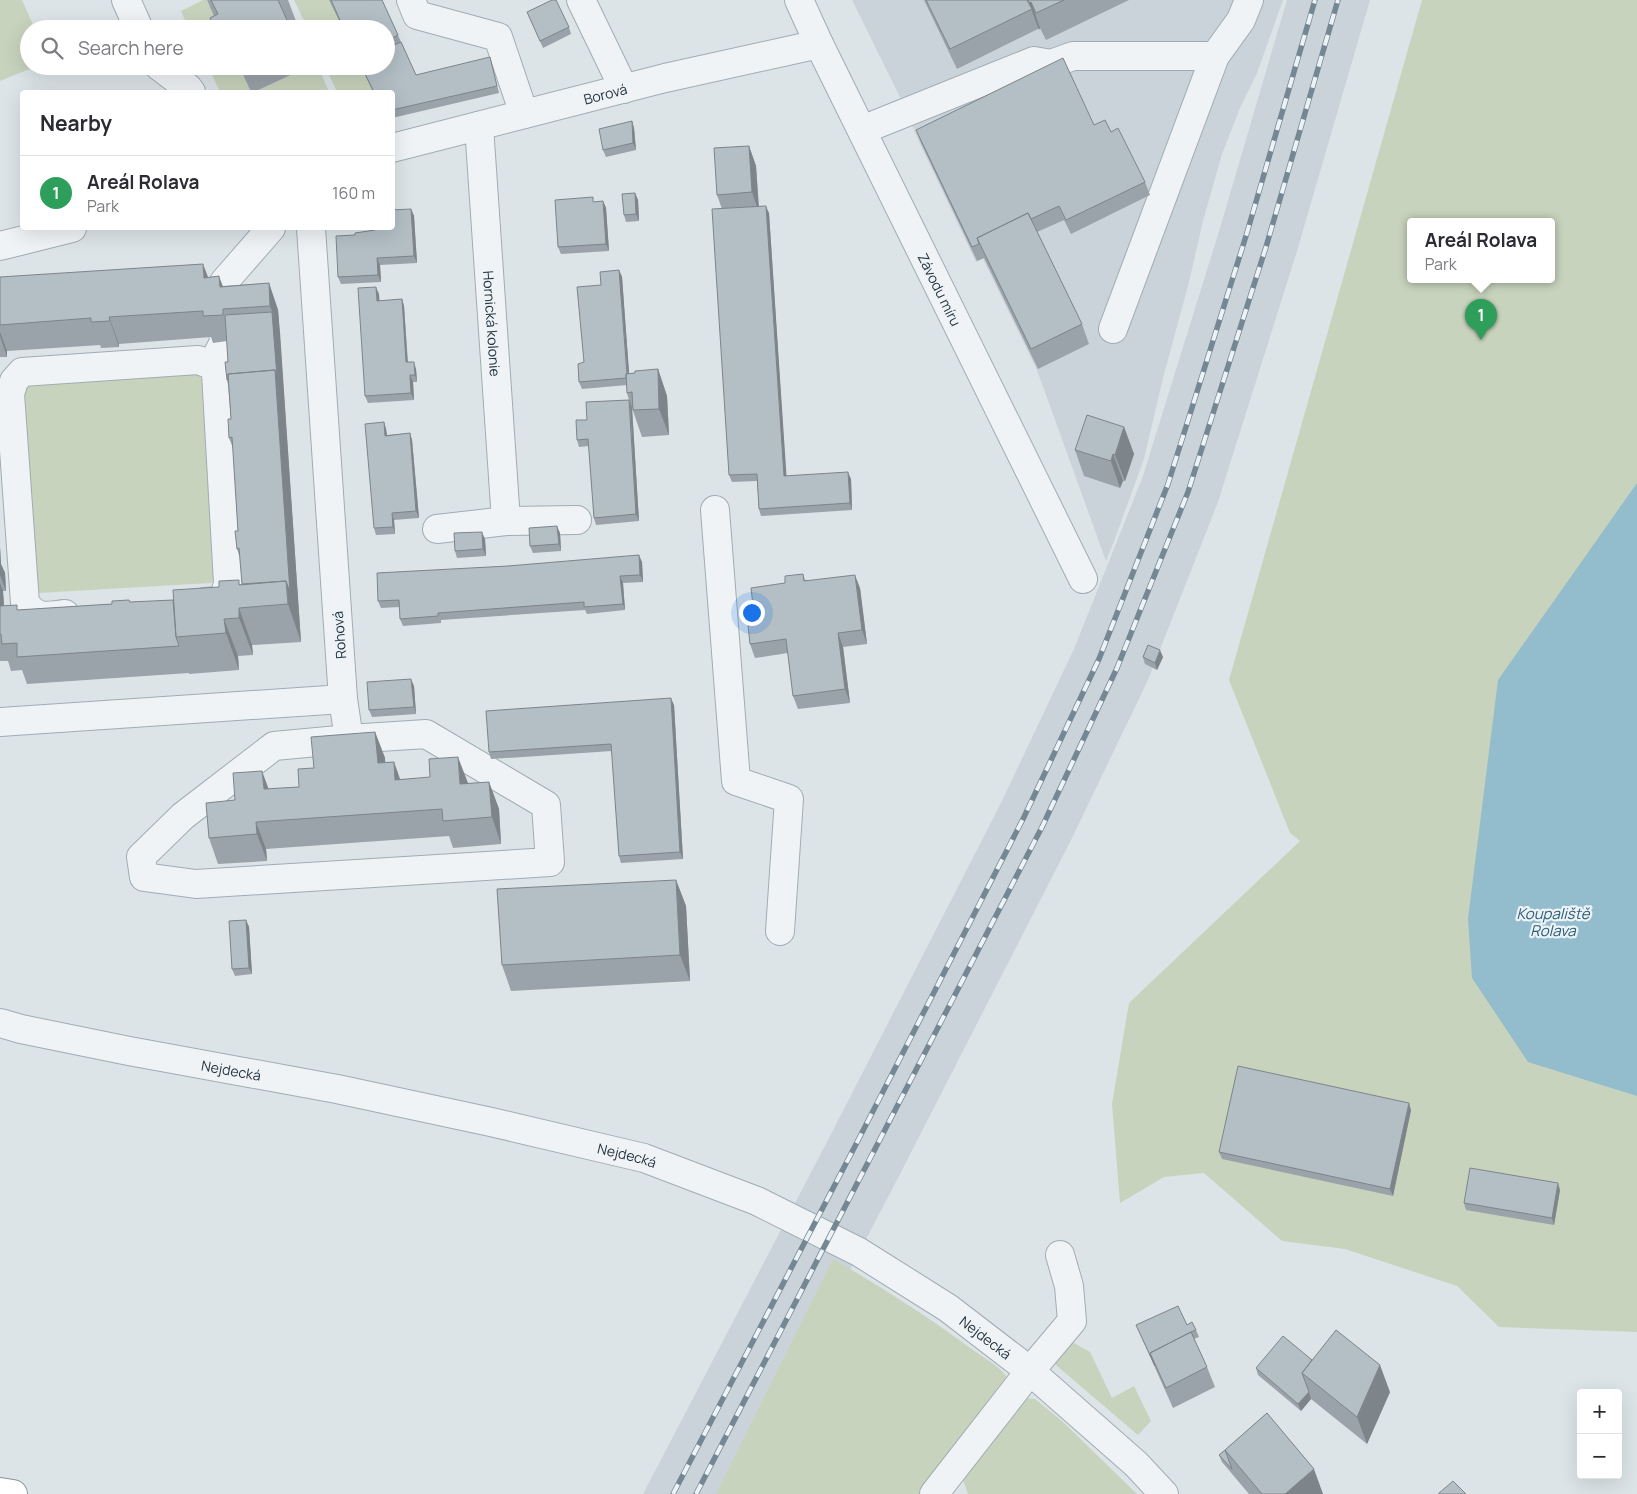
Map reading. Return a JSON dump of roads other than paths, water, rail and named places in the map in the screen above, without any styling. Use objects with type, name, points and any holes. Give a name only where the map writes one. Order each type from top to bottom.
[{"type":"highway","points":[[0,1492],[13,1494]]},
{"type":"street","points":[[126,0],[135,20]]},
{"type":"street","points":[[411,0],[418,14],[498,36],[524,114]]},
{"type":"street","points":[[581,0],[624,89]]},
{"type":"street","name":"Závodu míru","points":[[799,0],[1084,579]]},
{"type":"street","points":[[1113,329],[1215,56],[1241,20],[1249,0]]},
{"type":"street","name":"Borová","points":[[395,147],[665,78],[819,44]]},
{"type":"street","points":[[862,130],[1034,61],[1051,64],[1073,56],[1215,56]]},
{"type":"street","points":[[171,75],[190,90]]},
{"type":"street","name":"Hornická kolonie","points":[[479,126],[506,521]]},
{"type":"street","points":[[0,246],[64,230]]},
{"type":"street","points":[[212,365],[224,342],[222,303],[224,282],[269,230]]},
{"type":"street","name":"Rohová","points":[[311,230],[343,699],[349,739]]},
{"type":"street","points":[[90,612],[40,616],[25,603],[10,394],[14,381],[22,372],[198,360],[212,365],[216,373],[228,583],[225,595],[216,601],[177,605]]},
{"type":"street","points":[[715,510],[736,781],[789,800],[780,931]]},
{"type":"street","points":[[437,529],[506,521],[577,520]]},
{"type":"street","points":[[0,722],[343,699]]},
{"type":"street","points":[[426,734],[546,805],[550,862],[196,884],[144,877],[141,857],[183,816],[274,746],[349,739],[426,734]]},
{"type":"street","name":"Nejdecká","points":[[0,1023],[128,1051],[336,1089],[491,1122],[644,1158],[757,1201],[859,1252],[948,1308],[1030,1371],[1136,1464],[1164,1494]]},
{"type":"street","points":[[934,1494],[1030,1371],[1072,1321],[1069,1286],[1060,1255]]},
{"type":"water","name":"Koupaliště Rolava","points":[[1637,483],[1637,1096],[1528,1062],[1472,978],[1468,919],[1498,680]]},
{"type":"railway","points":[[673,1494],[1024,817],[1099,659],[1168,484],[1246,236],[1315,0]]},
{"type":"railway","points":[[696,1494],[1042,827],[1117,668],[1188,492],[1266,247],[1338,0]]},
{"type":"place","name":"Areál Rolava","points":[[1481,340]]}]
